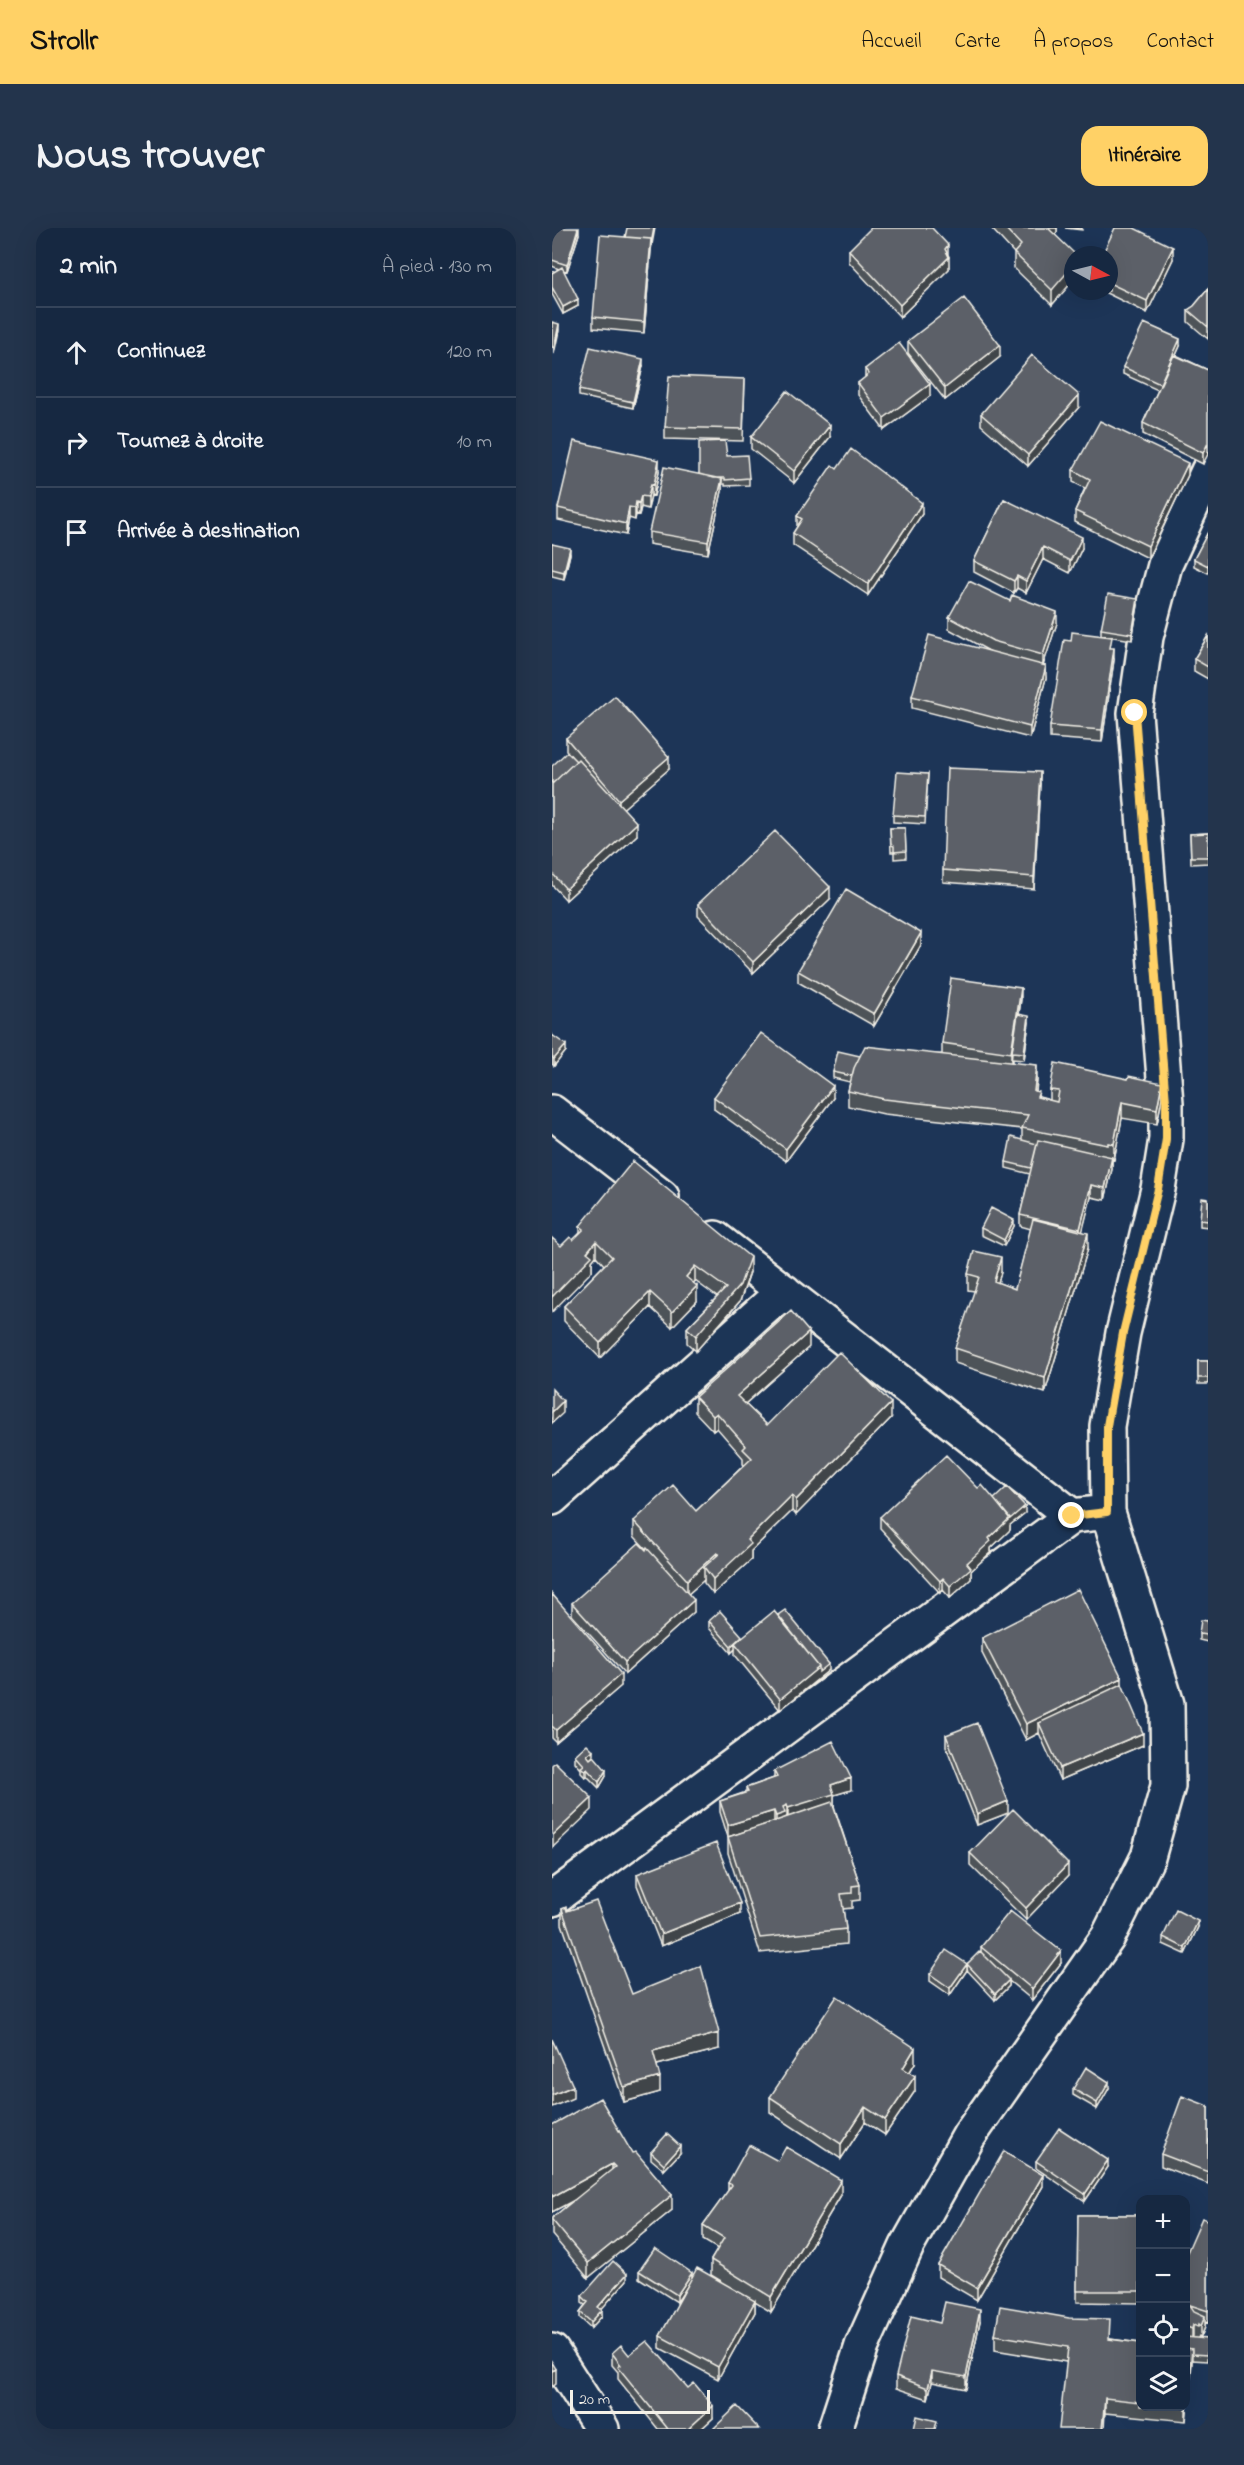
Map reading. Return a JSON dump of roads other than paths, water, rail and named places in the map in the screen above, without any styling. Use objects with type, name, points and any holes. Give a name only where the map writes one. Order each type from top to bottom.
[{"type":"street","points":[[835,2429],[862,2346],[907,2246],[969,2136],[1108,1937],[1148,1857],[1168,1786],[1167,1704],[1107,1512],[1107,1426],[1123,1333],[1158,1189],[1166,1139],[1166,1102],[1135,713],[1146,637],[1165,566],[1208,471]]},
{"type":"street","points":[[552,1112],[1072,1516]]},
{"type":"street","points":[[552,1498],[784,1291]]},
{"type":"street","points":[[552,1899],[1072,1516],[1107,1512]]},
{"type":"street","points":[[552,2351],[603,2429]]}]
